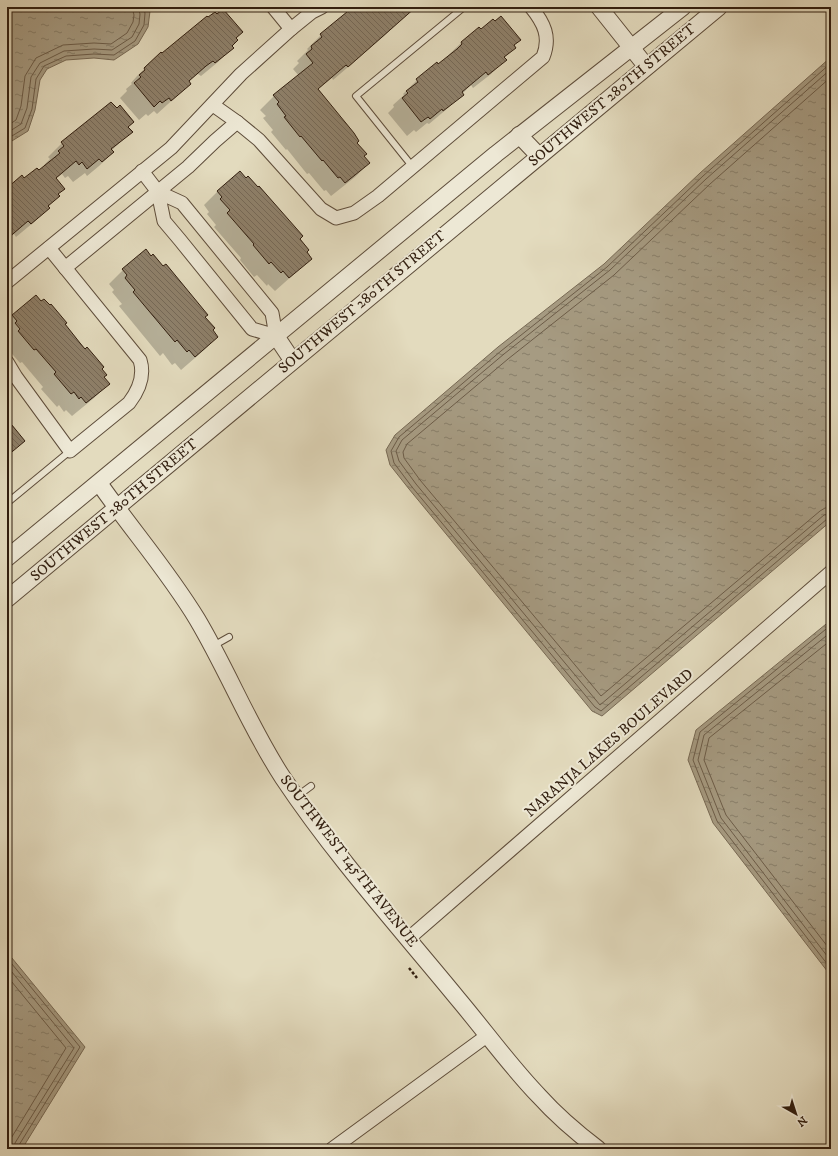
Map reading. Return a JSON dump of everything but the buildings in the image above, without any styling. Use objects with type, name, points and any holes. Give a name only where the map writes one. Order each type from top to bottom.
[{"type":"street","points":[[273,7],[290,29]]},
{"type":"street","points":[[213,104],[238,122],[259,140],[321,209],[336,218],[354,213],[378,196],[543,57],[547,38],[538,16],[531,7]]},
{"type":"street","points":[[599,7],[646,66]]},
{"type":"street","name":"SOUTHWEST 280TH STREET","points":[[7,558],[519,135],[682,7]]},
{"type":"street","name":"SOUTHWEST 280TH STREET","points":[[7,599],[292,360],[719,7]]},
{"type":"street","points":[[7,282],[171,148],[241,74],[314,9]]},
{"type":"street","points":[[65,268],[188,167],[215,141],[238,122]]},
{"type":"street","points":[[519,135],[539,156]]},
{"type":"street","points":[[142,171],[158,192],[164,221],[252,330],[276,336]]},
{"type":"street","points":[[158,192],[182,203],[187,208],[272,313],[276,336],[292,360]]},
{"type":"street","points":[[7,362],[16,377],[70,451],[129,403],[136,394],[143,369],[140,360],[49,248]]},
{"type":"street","name":"SOUTHWEST 145TH AVENUE","points":[[99,483],[116,508],[164,570],[197,619],[262,743],[296,797],[353,871],[539,1096],[565,1123],[598,1149]]},
{"type":"street","name":"NARANJA LAKES BOULEVARD","points":[[408,938],[831,572]]},
{"type":"street","points":[[332,1149],[488,1035]]},
{"type":"lane","points":[[412,166],[356,96],[464,7]]},
{"type":"lane","points":[[7,503],[70,451]]},
{"type":"lane","points":[[212,646],[228,637]]},
{"type":"lane","points":[[296,797],[311,786]]},
{"type":"path","points":[[409,968],[417,978]]},
{"type":"water","points":[[7,7],[146,7],[150,11],[148,27],[138,44],[114,60],[94,58],[66,60],[47,69],[40,80],[35,110],[28,131],[7,144]]},
{"type":"water","points":[[831,57],[831,521],[602,716],[592,711],[409,489],[390,465],[386,450],[395,435],[498,347],[604,264],[700,173]]},
{"type":"water","points":[[831,620],[831,976],[713,823],[688,760],[696,730]]},
{"type":"water","points":[[7,952],[85,1047],[22,1149],[7,1149]]}]
